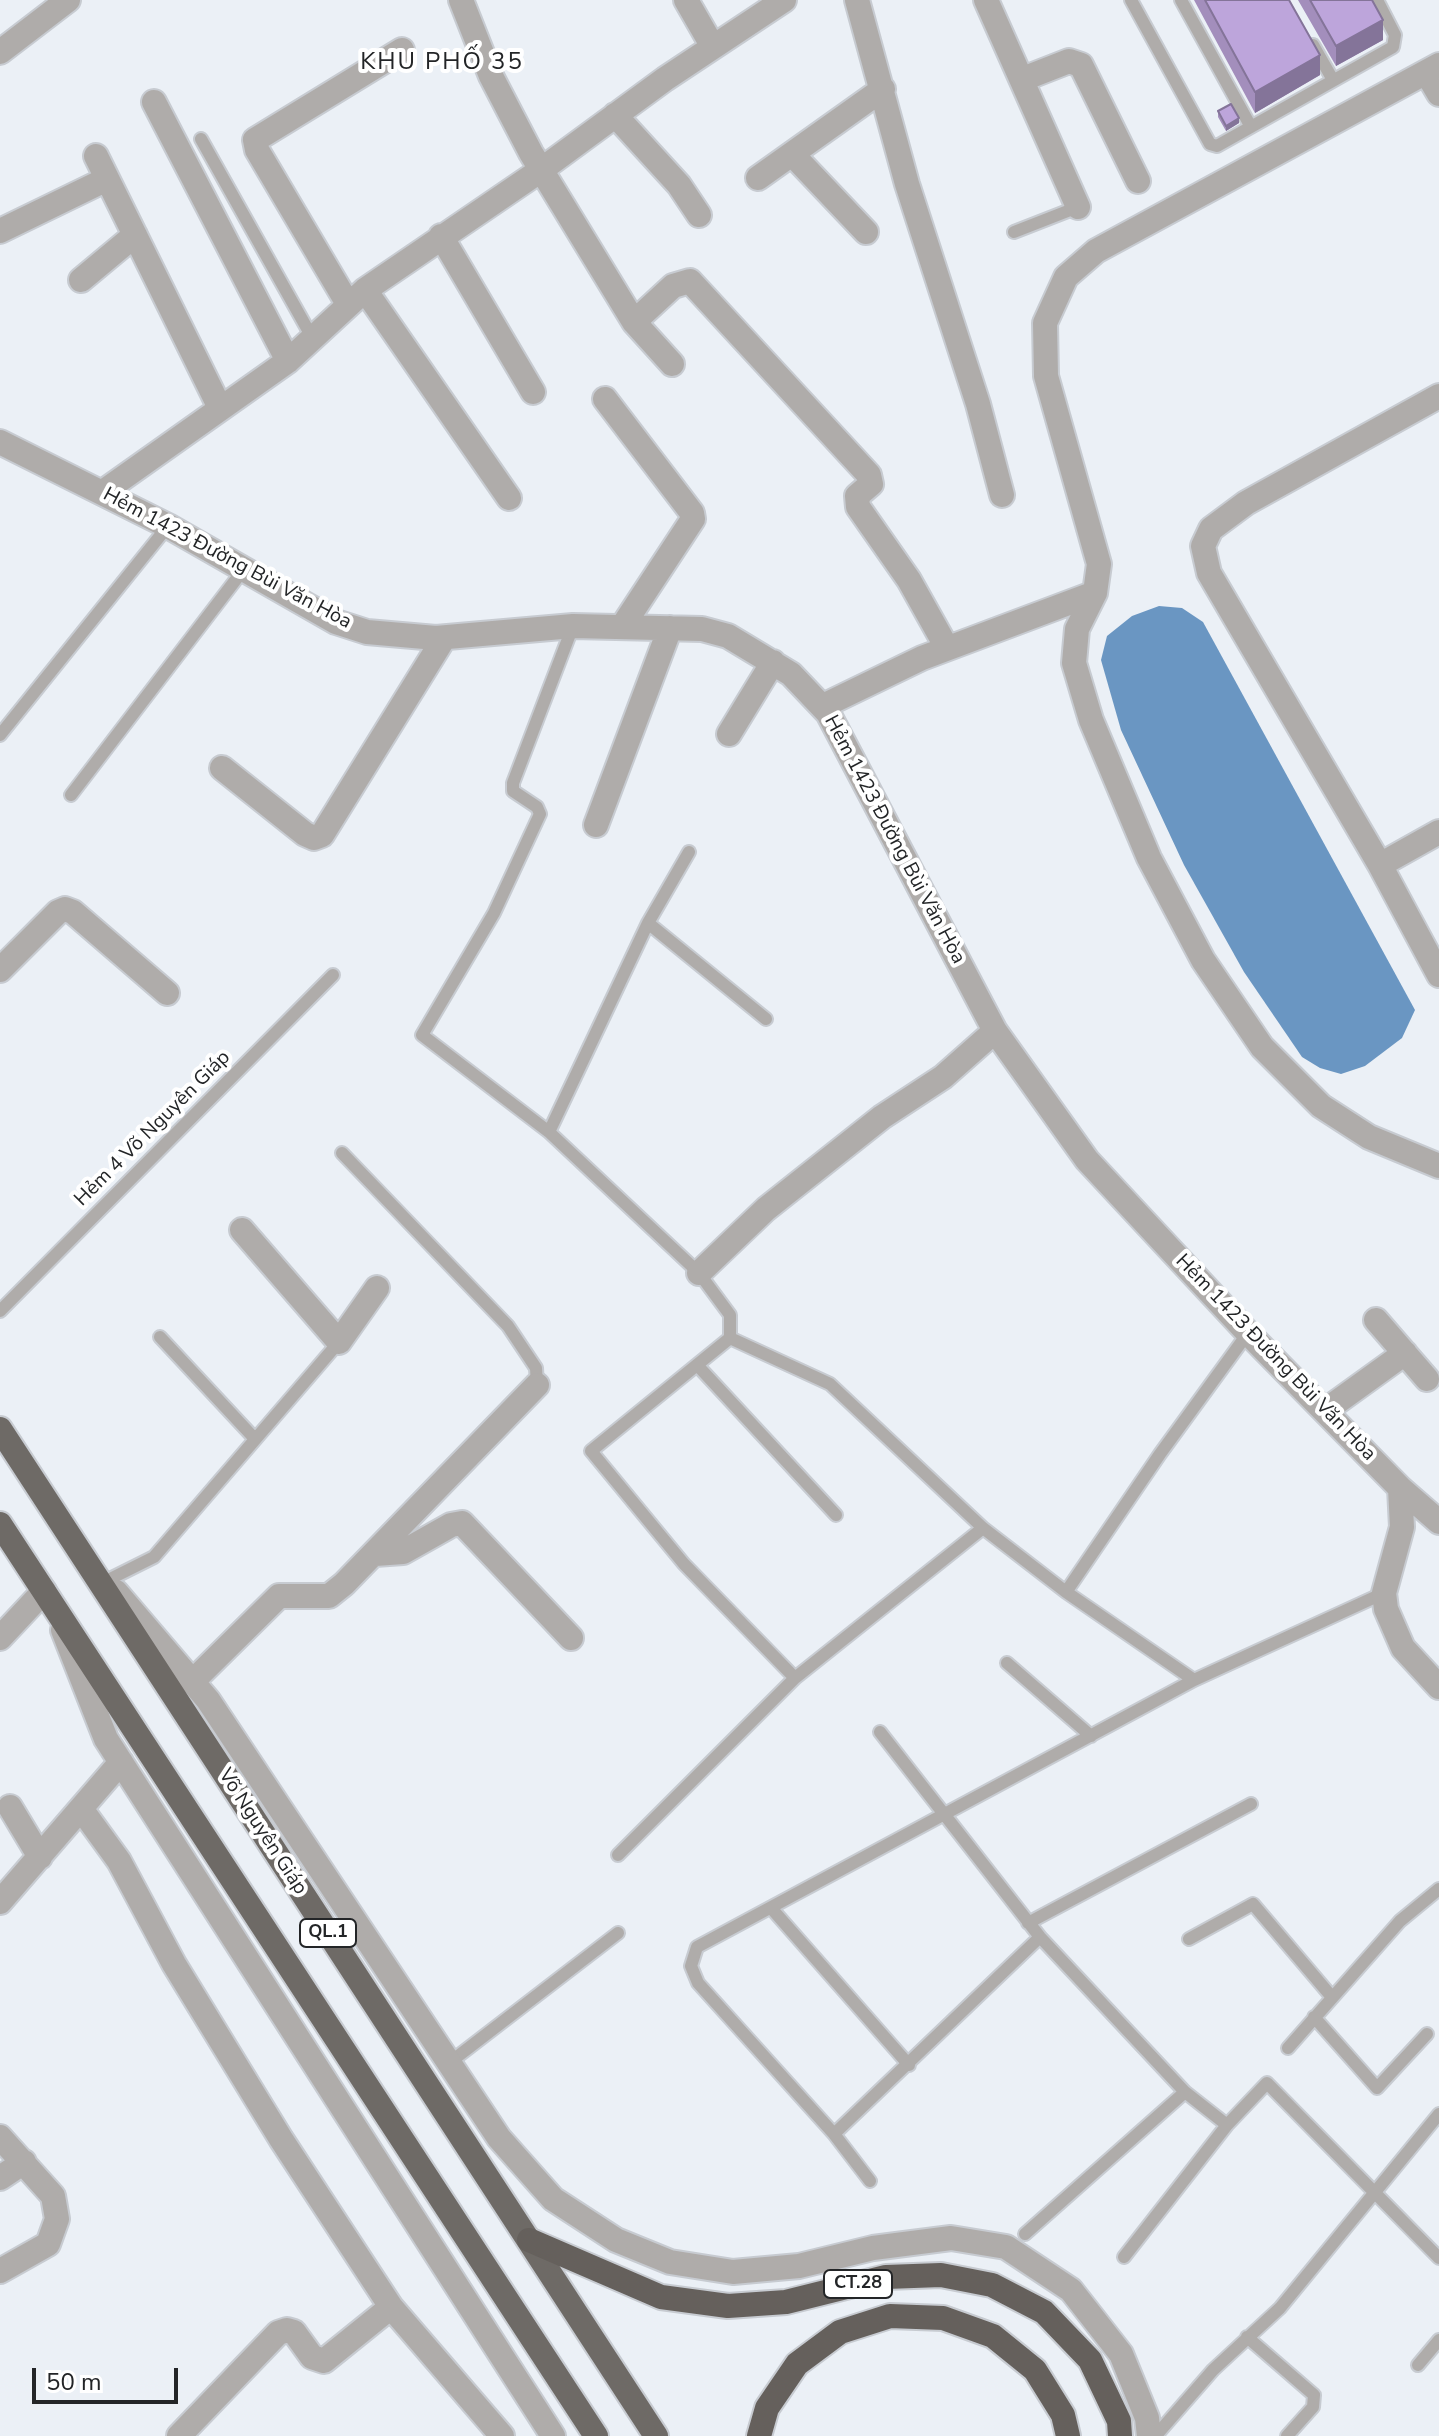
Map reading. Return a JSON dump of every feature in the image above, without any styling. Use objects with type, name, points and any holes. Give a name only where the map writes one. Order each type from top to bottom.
[{"type":"highway","name":"Võ Nguyên Giáp","points":[[0,1429],[656,2436]]},
{"type":"highway","name":"QL.1","points":[[0,1524],[596,2436]]},
{"type":"highway","name":"CT.28","points":[[529,2240],[661,2297],[728,2306],[786,2302],[886,2277],[941,2275],[992,2285],[1044,2312],[1090,2360],[1119,2421],[1120,2436]]},
{"type":"highway","name":"CT.28","points":[[759,2436],[767,2408],[797,2364],[840,2332],[890,2316],[943,2318],[993,2336],[1035,2370],[1063,2415],[1068,2436]]},
{"type":"street","points":[[0,52],[68,0]]},
{"type":"street","points":[[461,0],[491,76],[541,170],[634,322],[672,364]]},
{"type":"street","points":[[686,0],[713,47]]},
{"type":"street","points":[[103,492],[288,361],[356,297],[784,0]]},
{"type":"street","points":[[857,0],[912,199],[978,404],[1002,495]]},
{"type":"street","points":[[986,0],[1078,207]]},
{"type":"street","points":[[402,50],[255,140],[257,150],[356,297],[509,498]]},
{"type":"street","points":[[1023,79],[1069,61],[1081,65],[1138,181]]},
{"type":"street","points":[[1439,94],[1433,68],[1096,251],[1066,277],[1045,323],[1046,376],[1099,564],[1095,593],[1077,629],[1074,663],[1091,720],[1149,858],[1203,960],[1262,1047],[1321,1106],[1369,1137],[1439,1166]]},
{"type":"street","points":[[758,178],[883,89]]},
{"type":"street","points":[[154,102],[288,361]]},
{"type":"street","points":[[615,115],[679,185],[699,215]]},
{"type":"street","points":[[792,154],[866,232]]},
{"type":"street","points":[[96,156],[220,408]]},
{"type":"street","points":[[0,231],[107,179]]},
{"type":"street","points":[[81,280],[135,235]]},
{"type":"street","points":[[441,236],[533,392]]},
{"type":"street","points":[[634,322],[673,286],[690,281],[869,475],[871,484],[855,501],[909,580],[947,648]]},
{"type":"street","points":[[1439,396],[1246,503],[1211,529],[1203,546],[1209,573],[1380,865],[1439,975]]},
{"type":"street","points":[[605,399],[692,513],[693,519],[622,627]]},
{"type":"street","name":"Hẻm 1423 Đường Bùi Văn Hòa","points":[[0,442],[168,526],[336,622],[394,637],[444,638],[573,626],[702,629],[728,636],[773,662],[823,706],[995,1031],[1087,1160],[1248,1333],[1400,1488],[1434,1511]]},
{"type":"street","points":[[823,706],[947,648],[1095,593]]},
{"type":"street","points":[[596,825],[670,628]]},
{"type":"street","points":[[222,768],[305,834],[314,838],[322,835],[444,638]]},
{"type":"street","points":[[729,734],[773,662]]},
{"type":"street","points":[[1380,865],[1439,832]]},
{"type":"street","points":[[0,970],[58,912],[65,909],[73,912],[167,993]]},
{"type":"street","points":[[699,1273],[766,1209],[882,1117],[943,1077],[995,1031]]},
{"type":"street","points":[[242,1230],[339,1342],[377,1288]]},
{"type":"street","points":[[1376,1320],[1427,1379]]},
{"type":"street","points":[[1326,1410],[1405,1353]]},
{"type":"street","points":[[192,1682],[279,1596],[291,1593],[329,1596],[375,1554],[537,1385]]},
{"type":"street","points":[[1400,1488],[1402,1527],[1384,1593],[1386,1609],[1403,1648],[1439,1687]]},
{"type":"street","points":[[375,1554],[403,1552],[451,1525],[462,1523],[571,1638]]},
{"type":"street","points":[[74,1543],[192,1682],[499,2138],[553,2199],[616,2240],[670,2262],[733,2272],[799,2266],[873,2248],[951,2238],[1006,2247],[1071,2290],[1121,2354],[1154,2434]]},
{"type":"street","points":[[0,1638],[48,1597],[106,1739],[553,2436]]},
{"type":"street","points":[[0,1902],[121,1762]]},
{"type":"street","points":[[10,1807],[40,1857]]},
{"type":"street","points":[[82,1810],[119,1861],[174,1964],[281,2139],[391,2307],[504,2436],[538,2412]]},
{"type":"street","points":[[0,2137],[53,2196],[57,2219],[48,2244],[0,2271]]},
{"type":"street","points":[[0,2178],[24,2162]]},
{"type":"street","points":[[179,2436],[278,2333],[287,2330],[294,2332],[312,2357],[324,2361],[391,2307]]},
{"type":"lane","points":[[1131,0],[1210,144],[1217,146],[1393,47],[1395,35],[1377,0]]},
{"type":"lane","points":[[1181,0],[1251,127]]},
{"type":"lane","points":[[1303,27],[1333,80]]},
{"type":"lane","points":[[201,139],[313,339]]},
{"type":"lane","points":[[1014,232],[1078,207]]},
{"type":"lane","points":[[0,735],[168,526]]},
{"type":"lane","points":[[71,795],[244,569]]},
{"type":"lane","points":[[573,626],[513,783],[513,791],[537,807],[540,814],[494,913],[422,1035],[549,1132],[699,1273],[730,1315],[730,1338],[591,1451],[684,1564],[795,1678]]},
{"type":"lane","points":[[549,1132],[648,923],[689,852]]},
{"type":"lane","points":[[648,923],[766,1019]]},
{"type":"lane","name":"Hẻm 4 Võ Nguyên Giáp","points":[[0,1311],[333,975]]},
{"type":"lane","points":[[342,1153],[508,1326],[536,1368],[537,1385]]},
{"type":"lane","points":[[1066,1592],[1160,1454],[1248,1333]]},
{"type":"lane","points":[[160,1337],[255,1439]]},
{"type":"lane","points":[[730,1338],[830,1384],[983,1528],[1066,1592],[1194,1680]]},
{"type":"lane","points":[[106,1581],[154,1557],[339,1342]]},
{"type":"lane","points":[[698,1366],[836,1515]]},
{"type":"lane","points":[[618,1855],[795,1678],[983,1528]]},
{"type":"lane","points":[[870,2181],[834,2134],[698,1983],[691,1966],[697,1947],[1194,1680],[1384,1593]]},
{"type":"lane","points":[[1007,1663],[1091,1736]]},
{"type":"lane","points":[[880,1732],[1040,1937],[1185,2092],[1227,2125]]},
{"type":"lane","points":[[1028,1923],[1251,1804]]},
{"type":"lane","points":[[1288,2048],[1400,1921],[1439,1889]]},
{"type":"lane","points":[[1189,1939],[1253,1904],[1331,1996]]},
{"type":"lane","points":[[772,1909],[909,2065]]},
{"type":"lane","points":[[449,2063],[618,1933]]},
{"type":"lane","points":[[834,2134],[1040,1937]]},
{"type":"lane","points":[[1314,2017],[1377,2088],[1427,2034]]},
{"type":"lane","points":[[1124,2257],[1227,2125],[1267,2083],[1439,2258]]},
{"type":"lane","points":[[1025,2234],[1185,2092]]},
{"type":"lane","points":[[1154,2434],[1247,2337],[1280,2308],[1439,2114]]},
{"type":"lane","points":[[1247,2337],[1314,2395],[1313,2407],[1287,2436]]},
{"type":"lane","points":[[1418,2365],[1439,2340]]},
{"type":"water","points":[[1159,606],[1182,608],[1203,622],[1415,1010],[1402,1038],[1365,1066],[1341,1074],[1320,1068],[1302,1057],[1244,972],[1184,865],[1121,730],[1101,660],[1107,636],[1132,616]]},
{"type":"building","points":[[1205,0],[1289,0],[1320,55],[1255,92]]},
{"type":"building","points":[[1310,0],[1372,0],[1383,20],[1336,46]]},
{"type":"building","points":[[1231,104],[1239,118],[1226,126],[1218,111]]},
{"type":"district","name":"KHU PHỐ 35","points":[[442,63]]}]
